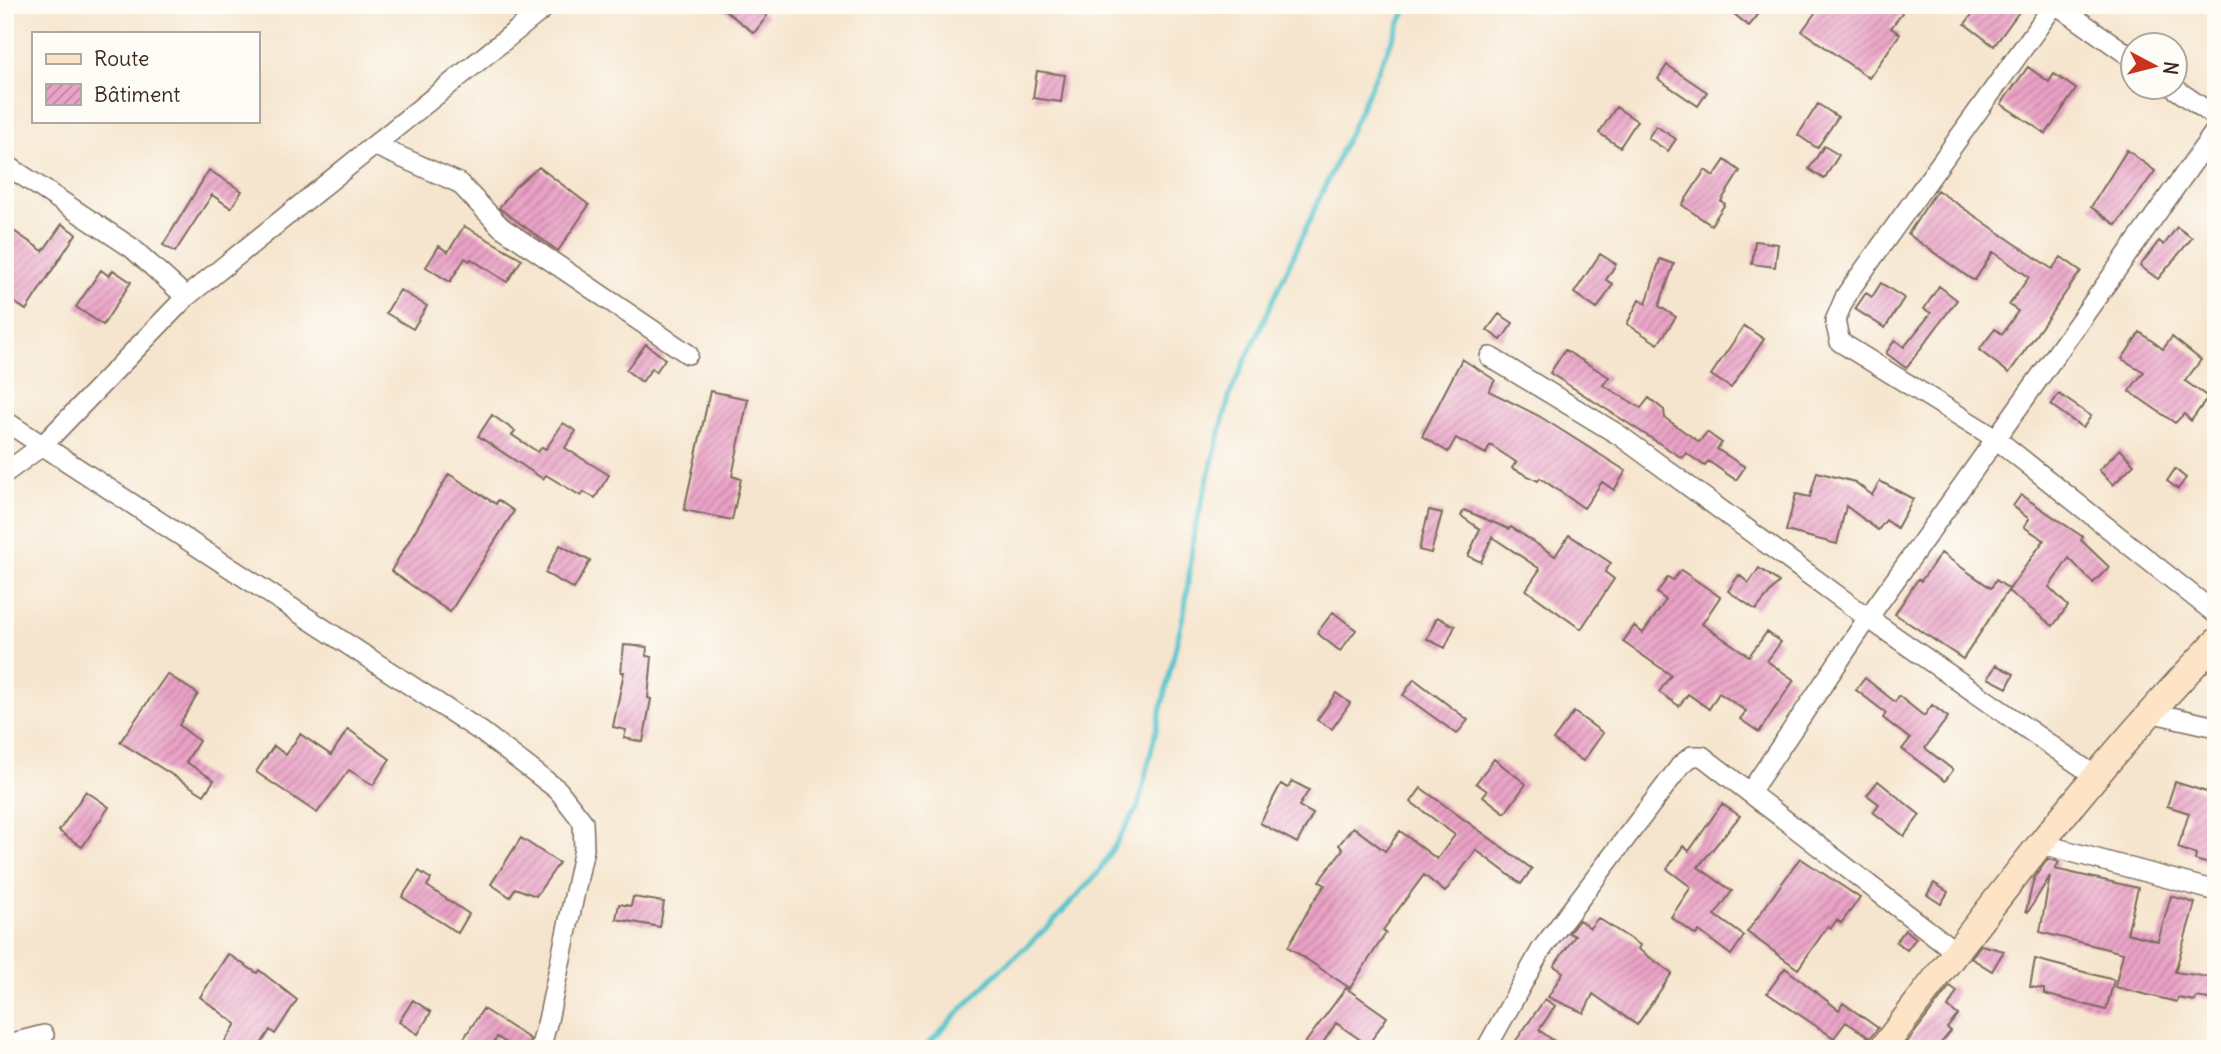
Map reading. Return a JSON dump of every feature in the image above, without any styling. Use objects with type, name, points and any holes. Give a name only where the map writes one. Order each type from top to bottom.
[{"type":"street","points":[[2120,50],[2056,5],[1846,295],[1835,321],[1840,341],[1995,438],[2216,614]]},
{"type":"street","points":[[5,473],[43,445],[186,297],[376,146],[540,7]]},
{"type":"street","points":[[2190,99],[2216,117]]},
{"type":"street","points":[[1750,792],[1868,618],[2216,130]]},
{"type":"street","points":[[376,146],[459,183],[501,227],[688,354]]},
{"type":"street","points":[[5,164],[132,248],[186,297]]},
{"type":"street","points":[[1490,357],[1619,435],[1868,618],[2095,776]]},
{"type":"street","points":[[5,421],[482,732],[558,790],[572,806],[583,822],[584,849],[540,1049]]},
{"type":"street","points":[[1882,1049],[2038,843],[2149,712],[2216,642]]},
{"type":"street","points":[[2149,712],[2216,727]]},
{"type":"street","points":[[1486,1049],[1541,950],[1681,765],[1692,756],[1702,756],[1956,952]]},
{"type":"street","points":[[2038,843],[2216,891]]},
{"type":"street","points":[[5,1045],[44,1035]]},
{"type":"building","points":[[718,5],[753,5],[767,16],[754,33]]},
{"type":"building","points":[[1723,5],[1766,5],[1749,26]]},
{"type":"building","points":[[1821,5],[1891,5],[1902,13],[1891,28],[1900,34],[1869,78],[1802,31]]},
{"type":"building","points":[[1979,5],[2024,5],[1994,46],[1965,24]]},
{"type":"building","points":[[1667,65],[1707,92],[1698,106],[1658,79]]},
{"type":"building","points":[[2028,67],[2049,82],[2054,74],[2076,89],[2046,134],[2001,104]]},
{"type":"building","points":[[1037,71],[1065,75],[1061,102],[1033,98]]},
{"type":"building","points":[[1818,104],[1838,117],[1817,148],[1798,135]]},
{"type":"building","points":[[1616,107],[1637,121],[1620,147],[1599,133]]},
{"type":"building","points":[[1656,126],[1676,139],[1668,151],[1648,138]]},
{"type":"building","points":[[1824,146],[1839,155],[1824,179],[1809,169]]},
{"type":"building","points":[[2127,150],[2155,171],[2116,225],[2091,207]]},
{"type":"building","points":[[1725,160],[1740,171],[1721,201],[1725,204],[1711,225],[1682,205],[1705,170],[1714,176]]},
{"type":"building","points":[[539,167],[589,205],[558,251],[499,208],[516,186]]},
{"type":"building","points":[[209,170],[242,191],[231,208],[212,195],[175,252],[163,245]]},
{"type":"building","points":[[1937,190],[2052,269],[2061,257],[2081,271],[2009,373],[1979,350],[1995,329],[2002,334],[2018,311],[2009,305],[2029,277],[1993,252],[1975,280],[1971,279],[1908,234]]},
{"type":"building","points":[[62,224],[76,234],[26,310],[5,296],[5,225],[43,251]]},
{"type":"building","points":[[464,226],[522,259],[507,282],[471,259],[470,261],[465,258],[450,282],[426,267],[439,246],[448,252]]},
{"type":"building","points":[[2177,227],[2192,238],[2158,279],[2140,266],[2159,241],[2164,245]]},
{"type":"building","points":[[1755,241],[1778,244],[1775,267],[1752,264]]},
{"type":"building","points":[[1600,254],[1616,264],[1606,280],[1613,284],[1597,309],[1574,293]]},
{"type":"building","points":[[1660,259],[1674,264],[1659,306],[1676,317],[1658,344],[1627,324],[1639,300],[1646,304]]},
{"type":"building","points":[[101,270],[109,276],[113,270],[131,282],[103,325],[76,307]]},
{"type":"building","points":[[1881,283],[1904,298],[1885,328],[1855,309],[1866,293],[1872,297]]},
{"type":"building","points":[[1939,286],[1957,300],[1906,368],[1886,353],[1895,340],[1904,347],[1931,313],[1924,309]]},
{"type":"building","points":[[400,290],[427,306],[413,329],[386,313]]},
{"type":"building","points":[[1499,314],[1513,323],[1501,340],[1487,330]]},
{"type":"building","points":[[1744,326],[1764,339],[1731,388],[1711,375]]},
{"type":"building","points":[[2140,332],[2163,349],[2172,337],[2201,360],[2185,381],[2208,397],[2191,421],[2184,414],[2175,423],[2129,391],[2144,372],[2122,359]]},
{"type":"building","points":[[646,344],[665,359],[656,372],[652,368],[642,382],[626,370]]},
{"type":"building","points":[[1565,350],[1609,377],[1603,385],[1641,408],[1649,398],[1664,410],[1665,418],[1699,442],[1707,432],[1722,443],[1717,449],[1745,467],[1736,480],[1708,461],[1705,466],[1686,453],[1682,458],[1550,373]]},
{"type":"building","points":[[1462,359],[1495,380],[1489,391],[1539,416],[1626,471],[1614,490],[1602,482],[1584,508],[1540,478],[1538,481],[1512,468],[1516,462],[1490,445],[1486,454],[1456,438],[1448,452],[1422,436]]},
{"type":"building","points":[[710,391],[748,399],[732,476],[741,479],[732,520],[684,510]]},
{"type":"building","points":[[2059,394],[2091,416],[2083,428],[2051,405]]},
{"type":"building","points":[[492,415],[515,431],[512,435],[538,452],[542,447],[546,449],[563,423],[576,431],[565,448],[609,475],[595,498],[584,492],[581,496],[546,475],[543,479],[478,436]]},
{"type":"building","points":[[2120,449],[2134,464],[2113,485],[2099,470]]},
{"type":"building","points":[[2175,469],[2186,478],[2178,489],[2167,481]]},
{"type":"building","points":[[1817,472],[1855,482],[1872,495],[1880,481],[1913,499],[1897,528],[1886,520],[1878,530],[1846,506],[1837,544],[1786,531],[1796,494],[1810,497]]},
{"type":"building","points":[[449,474],[496,504],[498,500],[514,511],[450,612],[391,571]]},
{"type":"building","points":[[2021,495],[2083,537],[2081,540],[2109,567],[2093,583],[2069,558],[2049,587],[2068,606],[2053,626],[2008,591],[2044,540],[2024,527],[2029,519],[2013,506]]},
{"type":"building","points":[[1429,510],[1442,513],[1431,553],[1419,550]]},
{"type":"building","points":[[1464,510],[1509,529],[1511,527],[1555,556],[1569,535],[1611,563],[1605,572],[1614,579],[1581,629],[1526,590],[1540,569],[1492,537],[1481,562],[1468,556],[1480,529],[1461,516]]},
{"type":"building","points":[[560,545],[590,561],[574,589],[545,573]]},
{"type":"building","points":[[1941,553],[1991,588],[1996,580],[2009,589],[1963,659],[1895,614],[1918,579],[1921,581]]},
{"type":"building","points":[[1759,568],[1779,582],[1756,610],[1728,591],[1739,575],[1749,583]]},
{"type":"building","points":[[1681,570],[1720,597],[1702,624],[1749,656],[1767,632],[1781,642],[1767,661],[1794,680],[1759,732],[1740,719],[1746,711],[1719,693],[1709,709],[1688,694],[1679,706],[1659,692],[1671,675],[1623,642],[1634,626],[1643,633],[1666,600],[1657,593],[1668,577],[1673,580]]},
{"type":"building","points":[[1333,612],[1356,630],[1340,651],[1317,633]]},
{"type":"building","points":[[1437,617],[1455,626],[1445,648],[1427,639]]},
{"type":"building","points":[[624,645],[647,647],[646,656],[652,657],[648,698],[651,699],[643,742],[624,738],[626,730],[613,727],[624,672],[621,672]]},
{"type":"building","points":[[1996,665],[2014,674],[2007,688],[1988,678]]},
{"type":"building","points":[[167,674],[198,694],[179,725],[199,741],[186,762],[214,780],[204,795],[120,742]]},
{"type":"building","points":[[1865,678],[1895,702],[1899,696],[1924,716],[1932,705],[1948,717],[1925,748],[1953,770],[1945,781],[1902,749],[1910,739],[1883,718],[1886,713],[1856,690]]},
{"type":"building","points":[[1414,679],[1468,720],[1457,734],[1403,695]]},
{"type":"building","points":[[1336,693],[1350,703],[1332,729],[1317,720]]},
{"type":"building","points":[[1574,712],[1603,733],[1583,761],[1553,740]]},
{"type":"building","points":[[348,729],[390,759],[373,785],[349,770],[317,813],[256,772],[274,746],[286,755],[300,734],[331,755]]},
{"type":"building","points":[[1494,759],[1526,784],[1505,813],[1483,796],[1487,791],[1476,783]]},
{"type":"building","points":[[1292,781],[1309,790],[1299,806],[1313,814],[1297,843],[1260,823],[1281,784],[1288,788]]},
{"type":"building","points":[[1878,781],[1920,815],[1904,836],[1873,812],[1879,804],[1867,795]]},
{"type":"building","points":[[2175,782],[2216,795],[2216,866],[2195,860],[2196,854],[2178,848],[2189,813],[2167,806]]},
{"type":"building","points":[[1421,788],[1532,869],[1521,884],[1476,850],[1445,892],[1424,875],[1383,930],[1386,933],[1350,988],[1288,947],[1325,885],[1319,881],[1343,849],[1339,845],[1353,827],[1385,851],[1400,831],[1437,859],[1455,835],[1411,802]]},
{"type":"building","points":[[86,791],[109,807],[82,847],[59,831]]},
{"type":"building","points":[[1722,804],[1740,816],[1698,867],[1732,891],[1715,915],[1744,936],[1731,955],[1699,931],[1696,935],[1671,917],[1691,887],[1667,869],[1683,846],[1689,851]]},
{"type":"building","points":[[521,838],[559,863],[536,896],[515,888],[510,897],[491,884]]},
{"type":"building","points":[[1800,858],[1860,898],[1841,923],[1837,920],[1831,928],[1828,926],[1798,969],[1747,932]]},
{"type":"building","points":[[2048,859],[2059,862],[2055,869],[2138,888],[2127,933],[2158,941],[2171,896],[2195,903],[2175,972],[2216,978],[2216,1000],[2196,997],[2195,1001],[2178,998],[2177,1002],[2115,987],[2123,953],[2040,932],[2050,876],[2028,912],[2026,911],[2034,878]]},
{"type":"building","points":[[419,871],[431,879],[427,886],[469,914],[458,933],[402,897]]},
{"type":"building","points":[[1934,883],[1948,892],[1941,904],[1927,895]]},
{"type":"building","points":[[633,897],[664,902],[660,927],[616,919],[619,904],[631,906]]},
{"type":"building","points":[[1598,918],[1640,945],[1638,949],[1672,973],[1637,1025],[1593,994],[1584,1013],[1548,997],[1563,972],[1554,966],[1575,936],[1569,933],[1579,920],[1590,928]]},
{"type":"building","points":[[1905,930],[1916,938],[1907,950],[1896,942]]},
{"type":"building","points":[[1981,945],[2004,951],[1992,971],[1971,958]]},
{"type":"building","points":[[228,954],[257,973],[259,970],[297,1000],[275,1034],[270,1030],[258,1049],[220,1049],[236,1024],[200,997]]},
{"type":"building","points":[[2035,959],[2114,980],[2106,1010],[2044,994],[2044,989],[2030,987]]},
{"type":"building","points":[[1785,968],[1839,1010],[1843,1003],[1878,1028],[1870,1038],[1846,1022],[1834,1038],[1767,993]]},
{"type":"building","points":[[1950,986],[1957,991],[1948,1007],[1958,1015],[1947,1028],[1951,1031],[1936,1049],[1902,1049]]},
{"type":"building","points":[[1346,988],[1387,1017],[1368,1045],[1336,1023],[1319,1049],[1313,1049],[1305,1043]]},
{"type":"building","points":[[1545,999],[1555,1006],[1539,1030],[1565,1049],[1525,1049],[1515,1042]]},
{"type":"building","points":[[413,1000],[431,1012],[418,1034],[399,1022]]},
{"type":"building","points":[[483,1009],[530,1039],[528,1049],[515,1049],[497,1037],[489,1049],[457,1049]]},
{"type":"waterway","points":[[923,1049],[996,974],[1050,925],[1098,873],[1138,807],[1185,608],[1194,532],[1230,394],[1408,5]]}]
